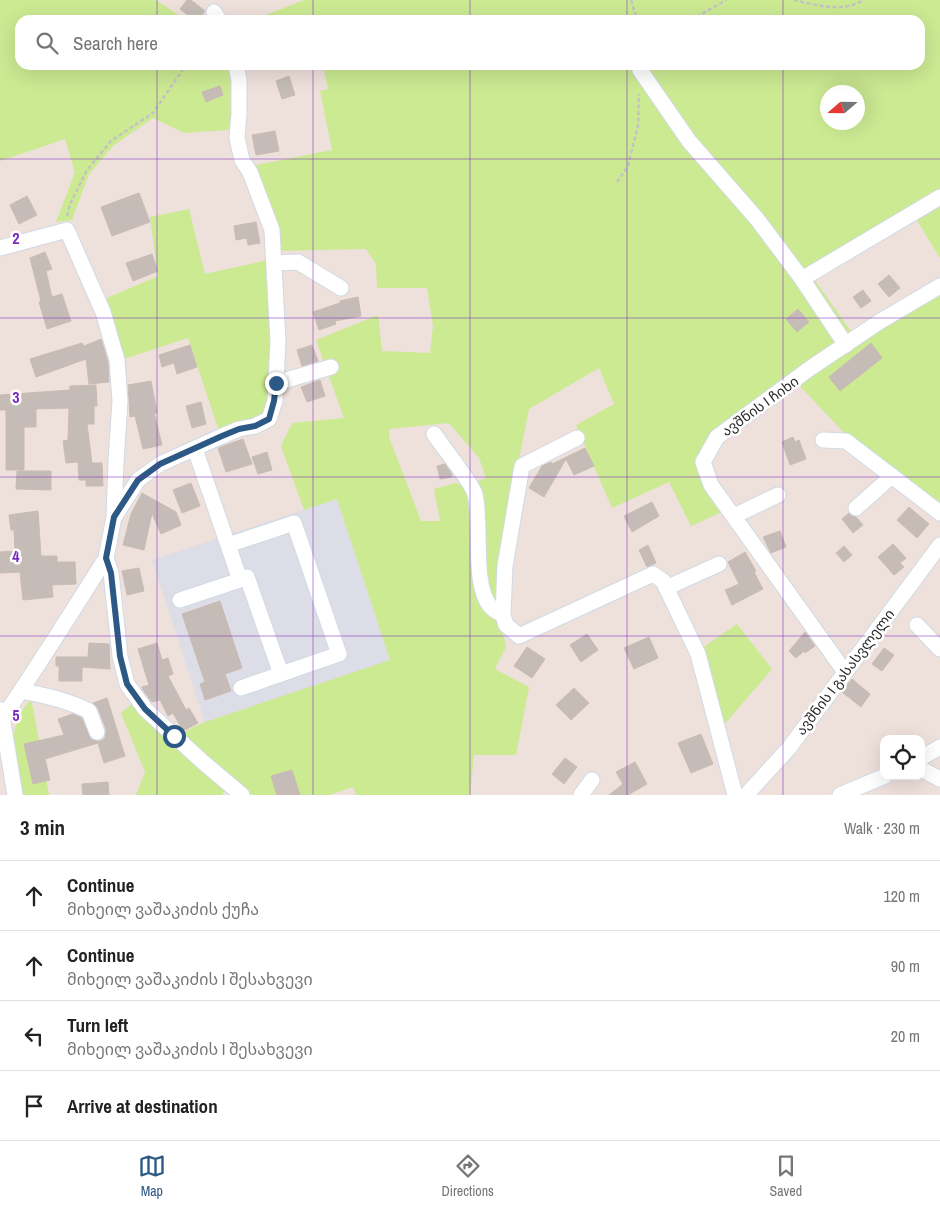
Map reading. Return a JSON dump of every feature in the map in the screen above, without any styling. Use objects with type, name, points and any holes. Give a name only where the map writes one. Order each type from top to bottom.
[{"type":"street","points":[[114,517],[138,480],[160,464],[222,436],[239,429],[255,426],[269,419],[274,401],[278,342],[272,230],[250,172],[242,160],[237,138],[239,114],[239,80],[237,70]]},
{"type":"street","points":[[642,70],[689,141],[757,219],[802,279],[846,344]]},
{"type":"street","points":[[802,279],[940,197]]},
{"type":"street","points":[[0,248],[67,230],[103,312],[117,360],[120,401],[114,517],[106,558],[21,690],[1,712],[15,795]]},
{"type":"street","points":[[274,263],[298,262],[341,288]]},
{"type":"street","name":"ავშნის I ჩიხი","points":[[845,672],[711,485],[703,462],[717,437],[846,344],[940,286]]},
{"type":"street","points":[[276,383],[331,367]]},
{"type":"street","points":[[434,434],[474,492],[478,512],[479,563],[483,592],[490,606],[503,615]]},
{"type":"street","points":[[577,438],[522,466],[505,566],[503,615],[506,624],[519,636],[653,574],[663,581],[698,654],[748,794]]},
{"type":"street","points":[[823,440],[846,441],[940,513]]},
{"type":"street","points":[[195,449],[240,580]]},
{"type":"street","points":[[856,508],[892,476]]},
{"type":"street","points":[[734,516],[778,495]]},
{"type":"street","points":[[228,545],[294,523],[341,659],[281,674],[241,688]]},
{"type":"street","name":"ავშნის I გასასვლელი","points":[[748,794],[789,748],[940,545]]},
{"type":"street","points":[[106,558],[111,573],[120,656],[127,684],[145,709],[204,764],[242,795]]},
{"type":"street","points":[[666,588],[719,564]]},
{"type":"street","points":[[180,600],[247,577],[281,674]]},
{"type":"street","points":[[917,625],[940,649]]},
{"type":"street","points":[[21,690],[59,699],[89,711],[97,732]]},
{"type":"street","points":[[925,756],[940,747]]},
{"type":"street","points":[[925,770],[940,779]]},
{"type":"street","points":[[840,795],[880,778]]},
{"type":"street","points":[[581,795],[592,780]]},
{"type":"path","points":[[631,0],[636,15]]},
{"type":"path","points":[[700,15],[726,0]]},
{"type":"path","points":[[794,0],[824,7],[856,5],[863,0]]},
{"type":"path","points":[[67,230],[70,204],[87,170],[111,142],[153,113],[183,70]]},
{"type":"path","points":[[617,182],[628,166],[638,126],[641,70]]},
{"type":"shaded area","points":[[337,499],[390,660],[205,722],[152,560]]},
{"type":"green space","points":[[0,0],[156,0],[178,15],[15,15],[15,70],[233,70],[234,108],[228,130],[184,133],[153,118],[114,145],[89,174],[72,220],[56,222],[75,172],[65,139],[0,161]]},
{"type":"green space","points":[[304,0],[940,0],[940,258],[910,209],[809,272],[853,334],[697,462],[724,511],[691,526],[669,482],[612,508],[576,425],[614,404],[599,368],[529,409],[511,499],[500,622],[506,647],[495,669],[529,687],[516,755],[474,755],[470,795],[356,795],[353,787],[329,795],[252,795],[181,733],[205,722],[390,660],[337,499],[304,510],[281,446],[292,423],[344,418],[316,340],[378,315],[382,351],[430,353],[433,326],[427,288],[377,288],[376,264],[366,249],[278,251],[276,227],[256,165],[332,150],[320,91],[328,89],[324,70],[925,70],[925,15],[266,15]],"holes":[[[449,423],[479,458],[486,478],[466,487],[455,483],[434,489],[440,521],[421,521],[389,437],[389,429]]]},
{"type":"green space","points":[[189,209],[205,274],[268,260],[274,364],[269,401],[261,417],[219,431],[188,338],[121,360],[107,298],[158,276],[150,217]]},
{"type":"green space","points":[[940,292],[940,507],[848,437],[799,385],[862,341]]},
{"type":"green space","points":[[737,624],[772,669],[723,726],[702,648]]},
{"type":"green space","points":[[31,698],[49,795],[21,795],[13,737],[18,717]]},
{"type":"green space","points":[[133,703],[227,786],[222,795],[136,795],[145,772],[121,713]]},
{"type":"building","points":[[187,0],[191,0],[205,11],[202,15],[188,15],[180,9]]},
{"type":"building","points":[[289,76],[295,95],[282,99],[276,81]]},
{"type":"building","points":[[220,86],[223,95],[206,102],[202,92]]},
{"type":"building","points":[[275,131],[279,151],[256,155],[252,135]]},
{"type":"building","points":[[139,193],[150,222],[112,236],[101,207]]},
{"type":"building","points":[[27,196],[37,215],[19,224],[10,205]]},
{"type":"building","points":[[256,222],[260,243],[248,245],[247,238],[236,240],[234,226]]},
{"type":"building","points":[[45,252],[52,269],[46,271],[52,297],[62,294],[71,321],[47,329],[30,258]]},
{"type":"building","points":[[152,254],[158,271],[133,281],[126,263]]},
{"type":"building","points":[[889,275],[900,288],[889,297],[878,284]]},
{"type":"building","points":[[863,290],[871,301],[861,308],[853,297]]},
{"type":"building","points":[[358,297],[361,316],[335,321],[336,324],[319,330],[313,312],[340,303],[340,301]]},
{"type":"building","points":[[798,309],[809,322],[797,332],[786,319]]},
{"type":"building","points":[[101,339],[108,362],[109,382],[89,384],[86,359],[36,377],[30,359],[82,343],[84,346]]},
{"type":"building","points":[[871,343],[882,358],[840,391],[829,377]]},
{"type":"building","points":[[190,345],[197,367],[177,374],[174,363],[162,367],[159,355]]},
{"type":"building","points":[[312,345],[318,361],[302,366],[297,350]]},
{"type":"building","points":[[320,380],[325,396],[307,402],[301,387]]},
{"type":"building","points":[[151,381],[157,413],[154,413],[162,445],[143,449],[135,416],[130,417],[128,385]]},
{"type":"building","points":[[96,385],[97,406],[94,406],[94,424],[87,424],[92,463],[102,463],[103,486],[86,486],[86,480],[79,480],[78,462],[66,463],[63,441],[68,440],[69,408],[36,409],[36,427],[24,427],[24,470],[6,470],[6,410],[0,410],[0,395],[70,390],[70,386]]},
{"type":"building","points":[[201,402],[206,424],[192,428],[186,406]]},
{"type":"building","points":[[793,437],[795,442],[799,440],[806,459],[790,465],[782,442]]},
{"type":"building","points":[[243,439],[252,464],[226,472],[218,448]]},
{"type":"building","points":[[585,448],[594,466],[574,475],[566,459],[544,497],[529,488],[542,466],[551,462],[552,464]]},
{"type":"building","points":[[267,452],[272,470],[258,474],[252,457]]},
{"type":"building","points":[[445,464],[452,477],[440,479],[437,466]]},
{"type":"building","points":[[17,471],[51,471],[51,490],[16,489]]},
{"type":"building","points":[[191,483],[200,506],[182,513],[173,490]]},
{"type":"building","points":[[142,493],[176,512],[181,525],[161,534],[152,513],[144,550],[123,545],[131,514]]},
{"type":"building","points":[[652,502],[659,516],[632,532],[624,516]]},
{"type":"building","points":[[909,507],[929,524],[917,538],[897,520]]},
{"type":"building","points":[[38,511],[41,556],[57,556],[57,562],[75,562],[76,584],[52,585],[53,597],[23,600],[20,572],[0,573],[0,552],[15,551],[14,530],[11,530],[9,515]]},
{"type":"building","points":[[849,513],[856,517],[863,525],[853,533],[842,519]]},
{"type":"building","points":[[780,531],[786,547],[771,553],[763,537]]},
{"type":"building","points":[[893,544],[906,558],[900,563],[904,567],[894,575],[878,557]]},
{"type":"building","points":[[648,545],[656,563],[647,567],[639,550]]},
{"type":"building","points":[[844,546],[852,555],[844,562],[836,553]]},
{"type":"building","points":[[745,552],[756,571],[754,572],[763,589],[732,605],[725,590],[739,584],[728,562]]},
{"type":"building","points":[[139,568],[144,591],[127,595],[122,571]]},
{"type":"building","points":[[220,601],[242,668],[225,674],[231,691],[205,700],[200,684],[205,682],[182,614]]},
{"type":"building","points":[[805,632],[815,646],[805,653],[804,651],[796,658],[789,651]]},
{"type":"building","points":[[587,634],[598,650],[581,662],[570,645]]},
{"type":"building","points":[[649,637],[658,658],[634,669],[624,648]]},
{"type":"building","points":[[89,643],[109,644],[110,669],[82,667],[82,681],[59,681],[59,666],[56,666],[56,657],[88,657]]},
{"type":"building","points":[[157,643],[162,660],[168,658],[173,674],[168,676],[186,710],[189,708],[198,723],[183,731],[173,713],[168,716],[160,700],[152,702],[142,687],[149,685],[138,649]]},
{"type":"building","points":[[527,647],[545,659],[532,678],[514,666]]},
{"type":"building","points":[[884,648],[894,655],[882,671],[872,664]]},
{"type":"building","points":[[852,679],[870,694],[861,707],[842,692]]},
{"type":"building","points":[[574,688],[589,703],[571,720],[556,705]]},
{"type":"building","points":[[107,698],[125,756],[104,763],[98,743],[45,759],[50,780],[33,784],[24,744],[64,735],[58,719],[73,714],[82,718],[91,739],[101,741],[105,738],[106,729],[98,708],[93,703]]},
{"type":"building","points":[[701,734],[713,764],[691,773],[678,743]]},
{"type":"building","points":[[565,758],[577,767],[564,784],[552,774]]},
{"type":"building","points":[[635,762],[647,784],[628,795],[609,795],[623,784],[616,772]]},
{"type":"building","points":[[292,770],[300,795],[277,795],[271,776]]},
{"type":"building","points":[[108,782],[109,795],[83,795],[82,784]]},
{"type":"route","points":[[174,736],[145,709],[127,684],[120,656],[111,573],[106,558],[114,517],[138,480],[160,464],[222,436],[239,429],[255,426],[269,419],[276,383]]}]
